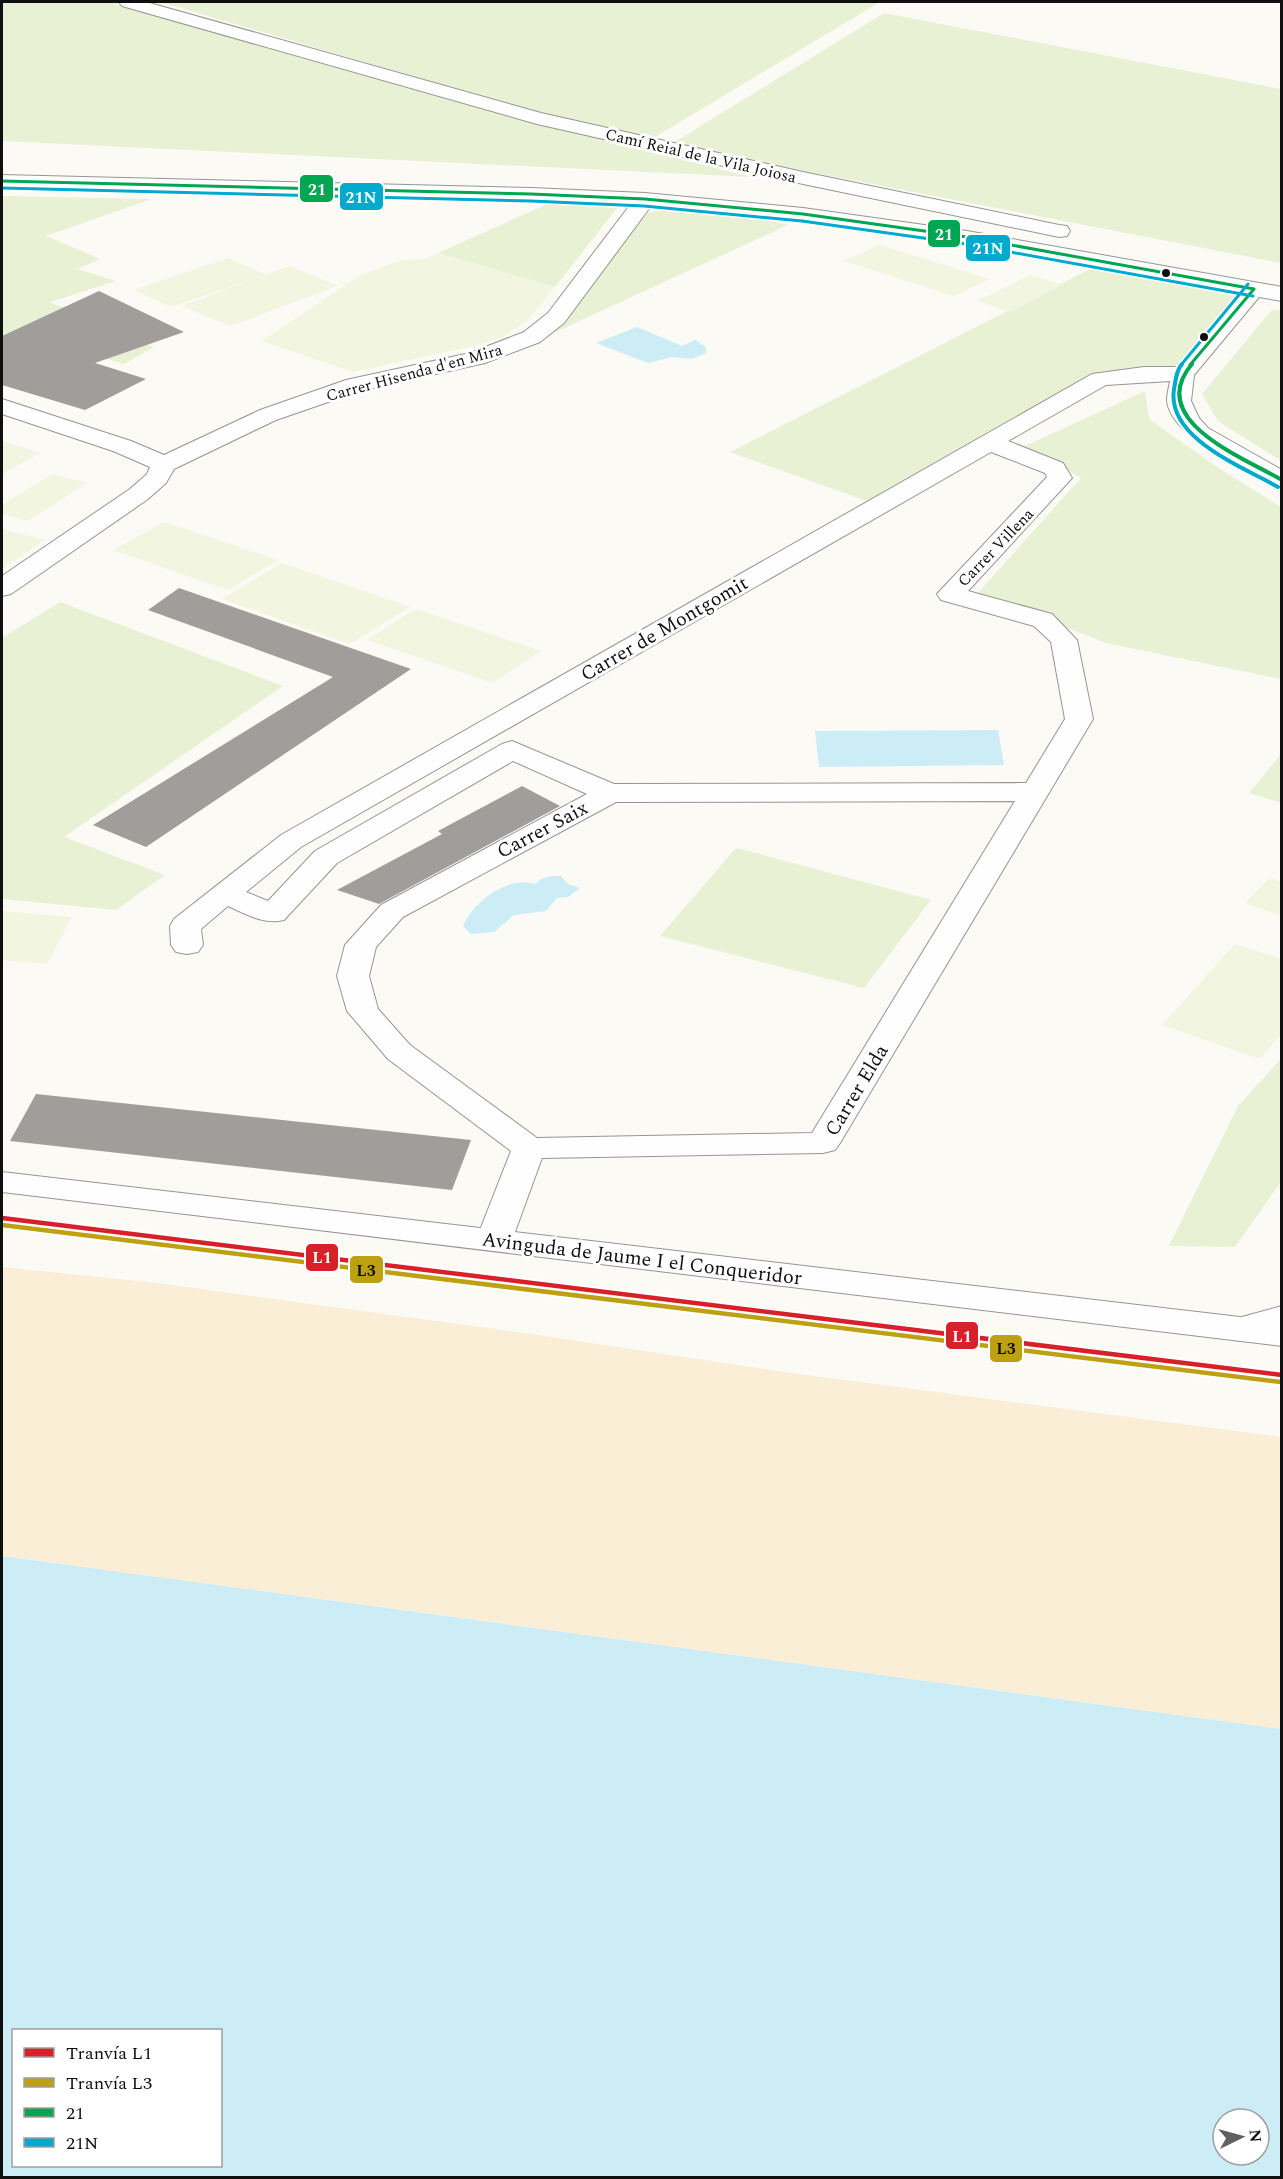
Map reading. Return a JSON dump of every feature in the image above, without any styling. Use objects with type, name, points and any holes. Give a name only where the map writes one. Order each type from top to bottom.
[{"type":"street","name":"Camí Reial de la Vila Joiosa","points":[[128,2],[537,118],[803,178],[1083,236]]},
{"type":"street","points":[[2,181],[531,194],[645,199],[803,214],[967,237],[1281,294]]},
{"type":"street","name":"Carrer Hisenda d'en Mira","points":[[164,464],[268,415],[354,385],[477,358],[532,338],[556,318],[645,199]]},
{"type":"street","points":[[1165,253],[1281,277]]},
{"type":"street","points":[[1254,289],[1183,374],[1179,401],[1188,421],[1200,433],[1281,480]]},
{"type":"street","name":"Carrer de Montgomit","points":[[187,945],[185,926],[291,841],[1100,379],[1144,374],[1183,374]]},
{"type":"street","points":[[2,406],[122,446],[164,464],[158,478],[139,494],[2,588]]},
{"type":"street","name":"Carrer Villena","points":[[988,442],[1054,468],[1060,478],[950,594],[1043,620],[1064,640],[1079,719],[1035,792]]},
{"type":"street","points":[[225,894],[273,914],[326,857],[512,750],[610,793]]},
{"type":"street","name":"Carrer Saix","points":[[529,1148],[399,1052],[363,1011],[353,976],[361,945],[392,911],[610,793],[1035,792]]},
{"type":"street","name":"Carrer Elda","points":[[529,1148],[824,1143],[1035,792]]},
{"type":"street","points":[[494,1240],[529,1148]]},
{"type":"street","name":"Avinguda de Jaume I el Conqueridor","points":[[2,1182],[1281,1334]]},
{"type":"street","points":[[1240,1329],[1281,1317]]},
{"type":"green space","points":[[2,2],[109,2],[301,58],[532,121],[751,177],[2,141]]},
{"type":"green space","points":[[160,2],[880,2],[655,137],[545,115]]},
{"type":"green space","points":[[884,13],[1281,89],[1281,263],[670,145]]},
{"type":"green space","points":[[567,195],[625,198],[555,287],[438,253]]},
{"type":"green space","points":[[2,196],[151,199],[46,236],[100,259],[78,269],[116,281],[50,302],[154,347],[124,364],[15,331],[2,335]]},
{"type":"green space","points":[[673,208],[781,216],[776,222],[788,225],[551,334],[634,227],[648,213]]},
{"type":"green space","points":[[880,245],[989,279],[954,296],[844,261]]},
{"type":"green space","points":[[438,253],[555,287],[527,321],[501,338],[353,372],[262,341],[357,277],[401,260],[425,259]]},
{"type":"green space","points":[[228,258],[266,275],[290,266],[337,286],[230,326],[182,306],[256,278],[171,307],[134,290]]},
{"type":"green space","points":[[1104,262],[1254,289],[1183,374],[1100,379],[878,505],[730,452]]},
{"type":"green space","points":[[1030,275],[1062,285],[1010,312],[977,301]]},
{"type":"green space","points":[[1282,309],[1281,461],[1218,421],[1202,394],[1271,311]]},
{"type":"green space","points":[[1145,391],[1149,419],[1217,467],[1281,507],[1281,679],[1106,643],[978,593],[1081,478],[1025,446]]},
{"type":"green space","points":[[2,441],[41,453],[2,474]]},
{"type":"green space","points":[[52,474],[87,483],[28,521],[2,514],[2,505]]},
{"type":"green space","points":[[164,522],[278,560],[228,590],[113,550]]},
{"type":"green space","points":[[2,529],[45,540],[2,569]]},
{"type":"green space","points":[[282,563],[410,607],[350,644],[222,599]]},
{"type":"green space","points":[[60,602],[283,686],[64,837],[165,875],[116,910],[2,899],[2,638]]},
{"type":"green space","points":[[415,609],[541,651],[493,683],[367,640]]},
{"type":"green space","points":[[1281,754],[1281,803],[1249,793]]},
{"type":"green space","points":[[736,848],[931,900],[864,988],[660,936]]},
{"type":"green space","points":[[1270,878],[1281,882],[1281,916],[1245,903]]},
{"type":"green space","points":[[2,911],[72,917],[47,964],[2,960]]},
{"type":"green space","points":[[1235,944],[1281,959],[1281,1034],[1260,1059],[1162,1025]]},
{"type":"green space","points":[[1281,1059],[1281,1182],[1235,1247],[1169,1246],[1238,1106]]},
{"type":"sand","points":[[2,1267],[157,1283],[525,1333],[791,1373],[1281,1437],[1281,1729],[2,1556]]},
{"type":"water","points":[[637,327],[682,346],[695,340],[706,347],[706,353],[692,359],[672,357],[648,363],[596,343]]},
{"type":"water","points":[[998,730],[1004,765],[819,767],[815,731]]},
{"type":"water","points":[[551,876],[561,876],[568,884],[580,888],[568,897],[557,898],[546,911],[514,915],[494,932],[471,934],[463,926],[483,900],[503,887],[514,883],[535,884]]},
{"type":"water","points":[[2,1556],[1281,1729],[1281,2177],[2,2177]]},
{"type":"building","points":[[99,291],[184,332],[95,363],[146,379],[85,410],[2,385],[2,336]]},
{"type":"building","points":[[179,588],[411,669],[146,847],[93,825],[333,677],[148,610]]},
{"type":"building","points":[[522,786],[560,806],[379,904],[337,890],[442,834],[438,831]]},
{"type":"building","points":[[36,1094],[471,1140],[452,1190],[10,1141]]},
{"type":"tram line","name":"L1","points":[[2,1218],[1282,1375]]},
{"type":"tram line","name":"L3","points":[[2,1225],[1281,1382]]},
{"type":"transit line","name":"21","points":[[2,181],[531,194],[645,199],[803,214],[967,237],[1254,289]]},
{"type":"transit line","name":"21N","points":[[2,188],[531,201],[644,206],[802,221],[966,244],[1253,296]]},
{"type":"transit line","name":"21N","points":[[1248,284],[1177,370],[1172,402],[1182,425],[1195,439],[1278,487]]},
{"type":"transit line","name":"21","points":[[1254,289],[1183,374],[1179,401],[1188,421],[1200,433],[1282,480]]}]
